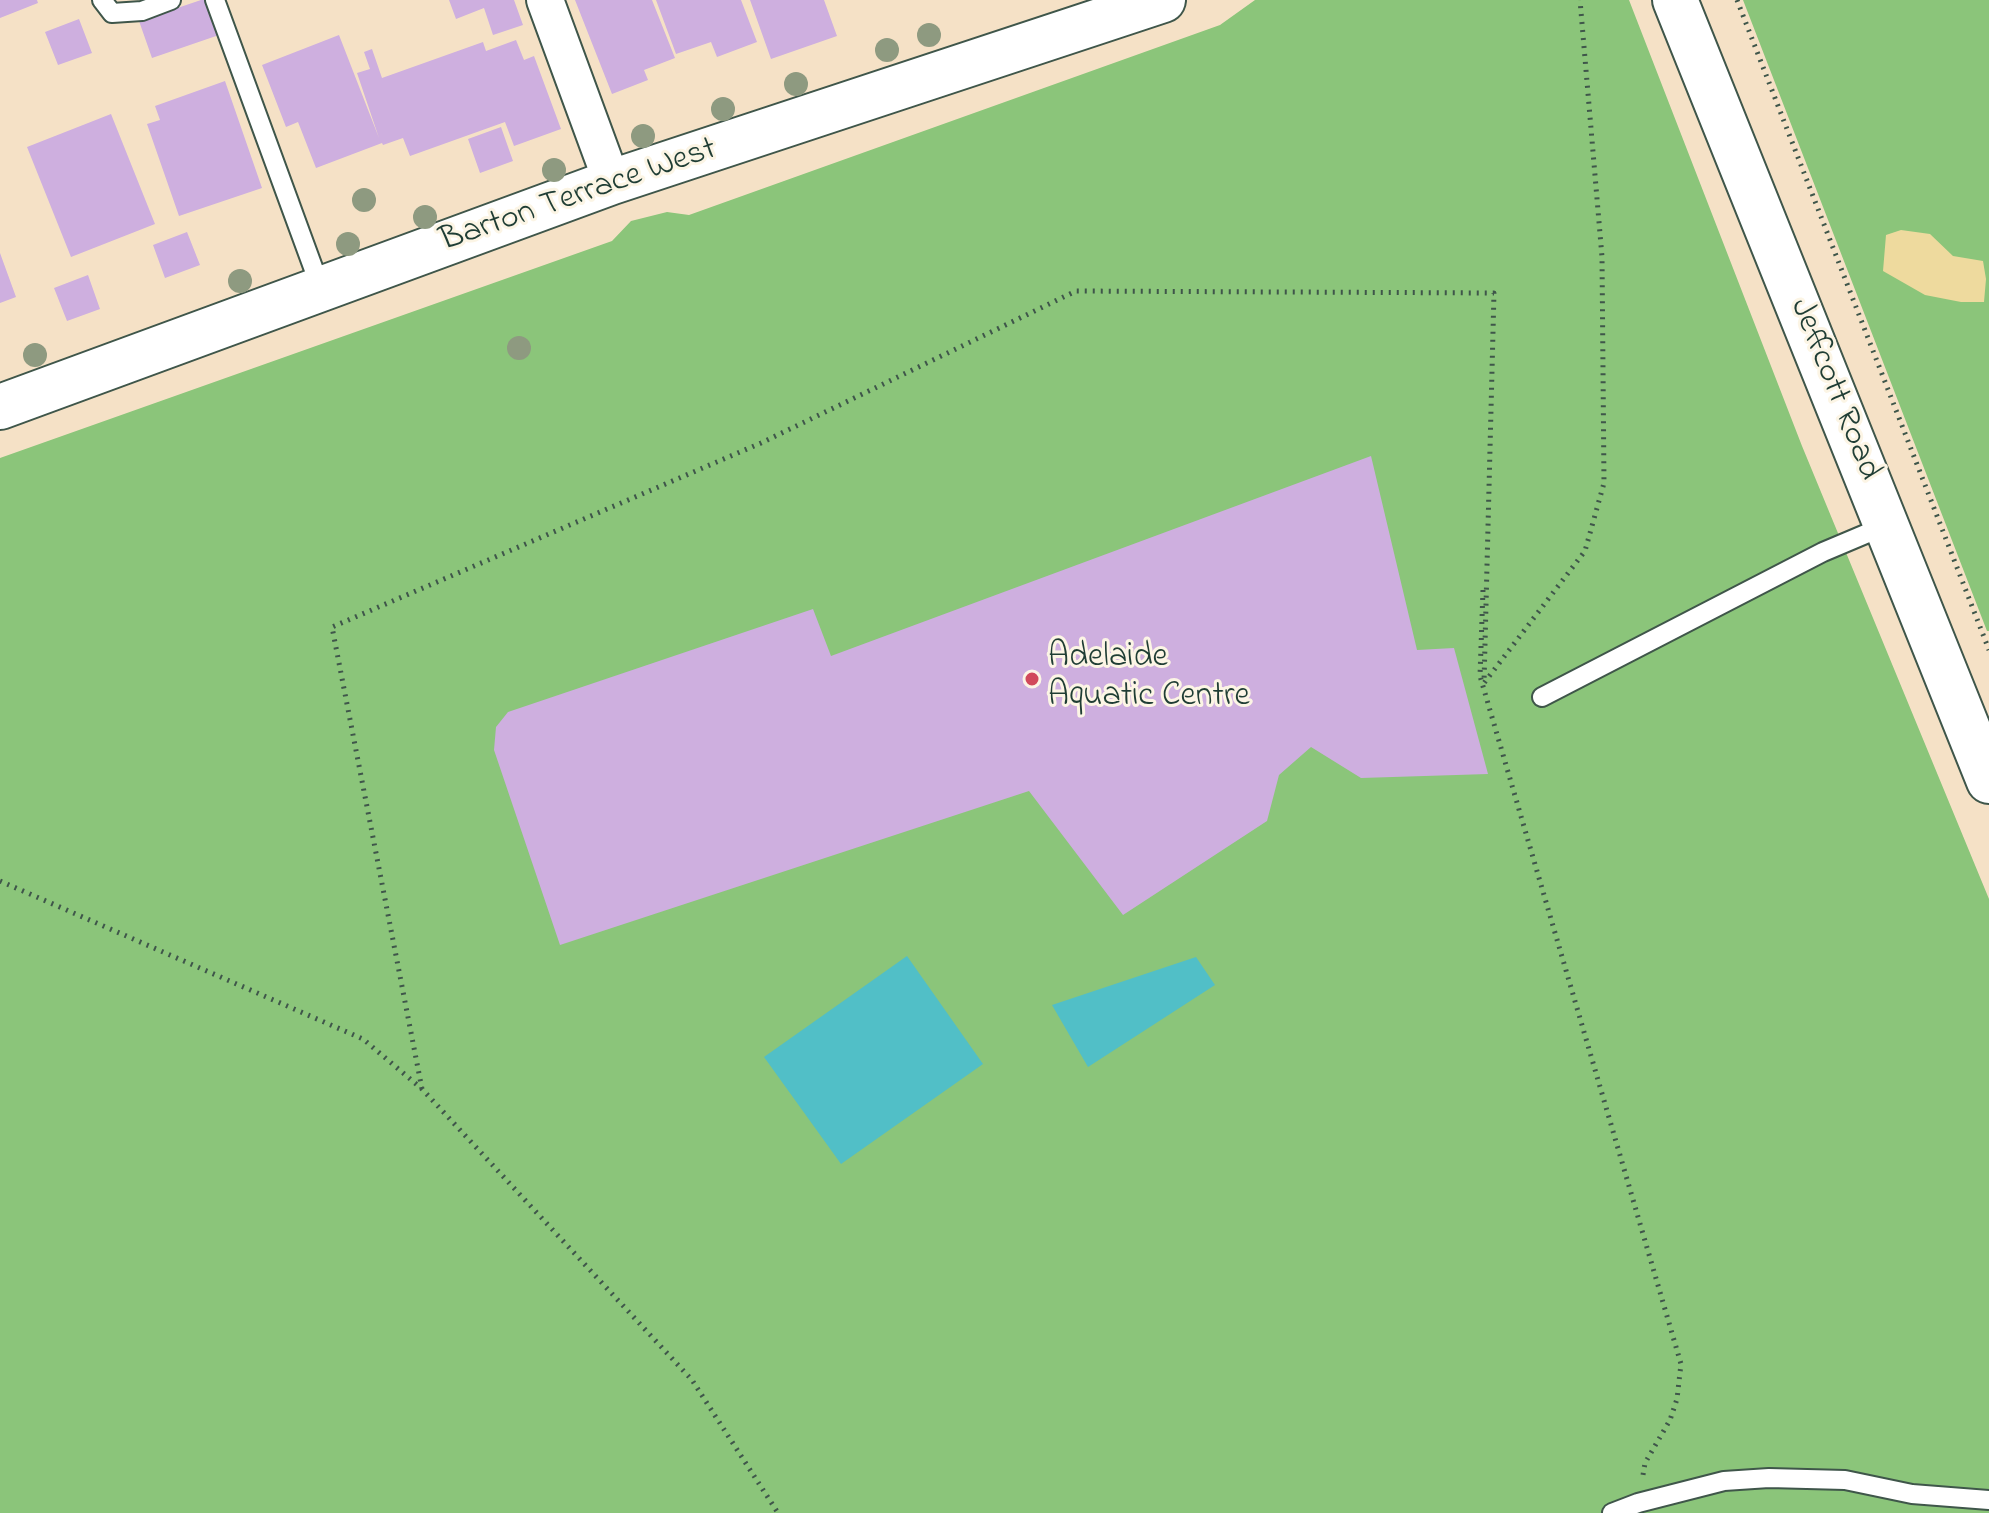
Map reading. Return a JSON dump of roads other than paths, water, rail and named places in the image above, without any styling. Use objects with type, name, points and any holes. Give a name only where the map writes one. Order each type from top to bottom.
[{"type":"street","points":[[545,0],[612,182]]},
{"type":"street","name":"Barton Terrace West","points":[[0,407],[612,182],[1163,0]]},
{"type":"street","name":"Jeffcott Road","points":[[1675,0],[1989,781]]},
{"type":"lane","points":[[102,0],[112,13],[142,11],[171,0]]},
{"type":"lane","points":[[215,0],[321,289]]},
{"type":"lane","points":[[1542,697],[1823,552],[1887,525]]},
{"type":"lane","points":[[1612,1513],[1638,1503],[1724,1481],[1769,1478],[1845,1480],[1921,1495],[1989,1500]]},
{"type":"water","points":[[907,956],[983,1064],[841,1164],[764,1057]]},
{"type":"water","points":[[1196,957],[1215,985],[1088,1067],[1052,1005]]},
{"type":"place","name":"Adelaide Aquatic Centre","points":[[1032,679]]}]
